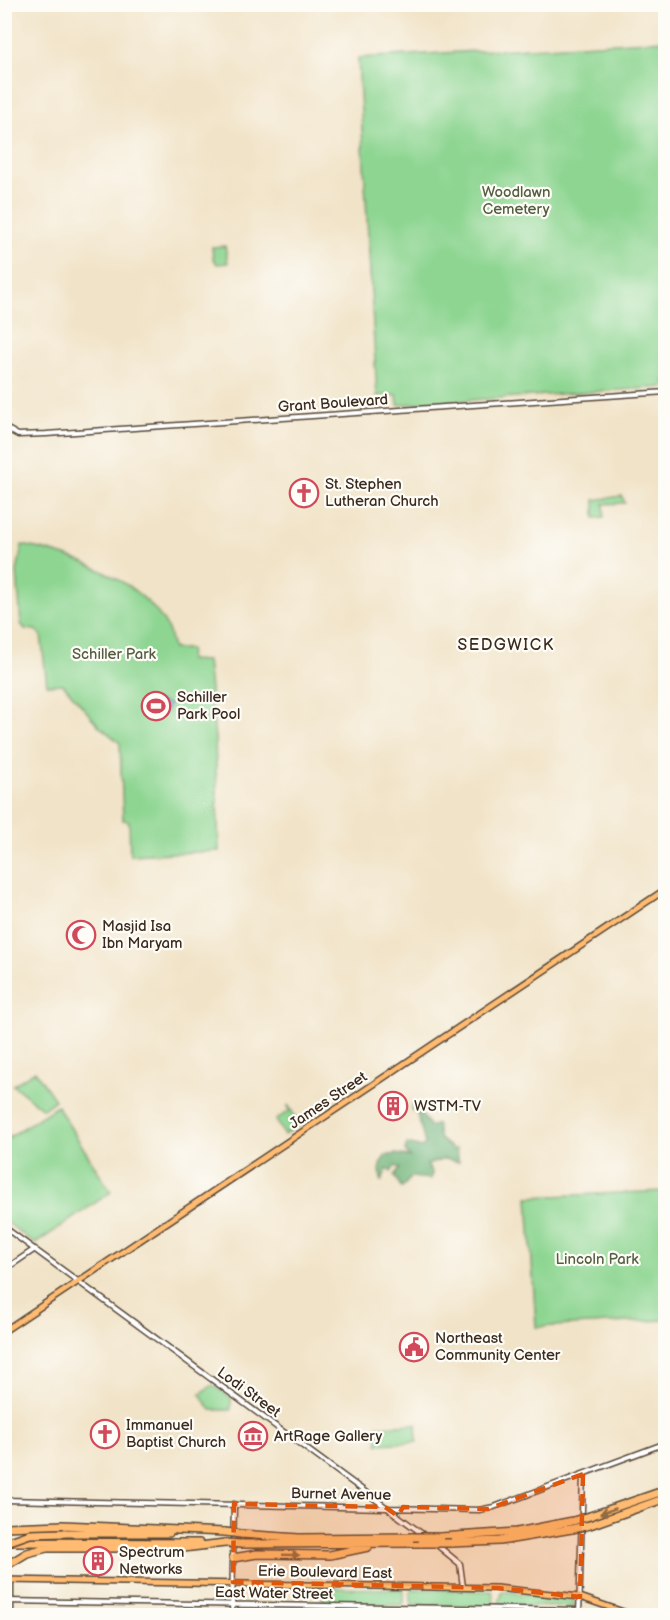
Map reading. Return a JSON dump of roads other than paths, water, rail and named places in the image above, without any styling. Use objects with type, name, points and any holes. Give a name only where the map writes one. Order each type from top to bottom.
[{"type":"highway","points":[[5,1525],[63,1529],[225,1532],[299,1538],[500,1534],[573,1521],[666,1490]]},
{"type":"highway","points":[[5,1542],[379,1544],[500,1540],[590,1525],[666,1500]]},
{"type":"highway","points":[[5,1542],[30,1534],[63,1529]]},
{"type":"highway","points":[[4,1567],[27,1553],[47,1548],[183,1548],[225,1543]]},
{"type":"highway","points":[[233,1558],[253,1554],[337,1554],[379,1544]]},
{"type":"main road","name":"James Street","points":[[4,1331],[666,889]]},
{"type":"main road","name":"Erie Boulevard East","points":[[7,1578],[531,1590],[580,1597],[635,1616]]},
{"type":"street","name":"Grant Boulevard","points":[[4,427],[18,435],[46,434],[666,393]]},
{"type":"street","name":"Lodi Street","points":[[4,1227],[458,1561],[462,1569],[463,1587]]},
{"type":"street","points":[[4,1270],[35,1249]]},
{"type":"street","name":"Burnet Avenue","points":[[4,1500],[488,1509],[666,1443]]},
{"type":"street","points":[[579,1613],[583,1474]]},
{"type":"street","points":[[232,1616],[234,1504]]},
{"type":"street","points":[[399,1517],[403,1507]]},
{"type":"street","points":[[7,1578],[11,1601],[10,1616]]},
{"type":"street","name":"East Water Street","points":[[4,1601],[579,1613]]},
{"type":"water","name":"Schiller Park Pool","points":[[145,698],[169,704],[166,714],[143,709]]},
{"type":"place","name":"St. Stephen Lutheran Church","points":[[304,493]]},
{"type":"place","name":"Schiller Park Pool","points":[[156,706]]},
{"type":"place","name":"Masjid Isa Ibn Maryam","points":[[81,935]]},
{"type":"place","name":"WSTM-TV","points":[[393,1106]]},
{"type":"place","name":"Northeast Community Center","points":[[414,1347]]},
{"type":"place","name":"Immanuel Baptist Church","points":[[105,1434]]},
{"type":"place","name":"ArtRage Gallery","points":[[253,1436]]},
{"type":"place","name":"Spectrum Networks","points":[[98,1561]]},
{"type":"district","name":"SEDGWICK","points":[[506,644]]},
{"type":"park label","name":"Woodlawn Cemetery","points":[[516,200]]},
{"type":"park label","name":"Schiller Park","points":[[114,654]]},
{"type":"park label","name":"Lincoln Park","points":[[597,1259]]}]
